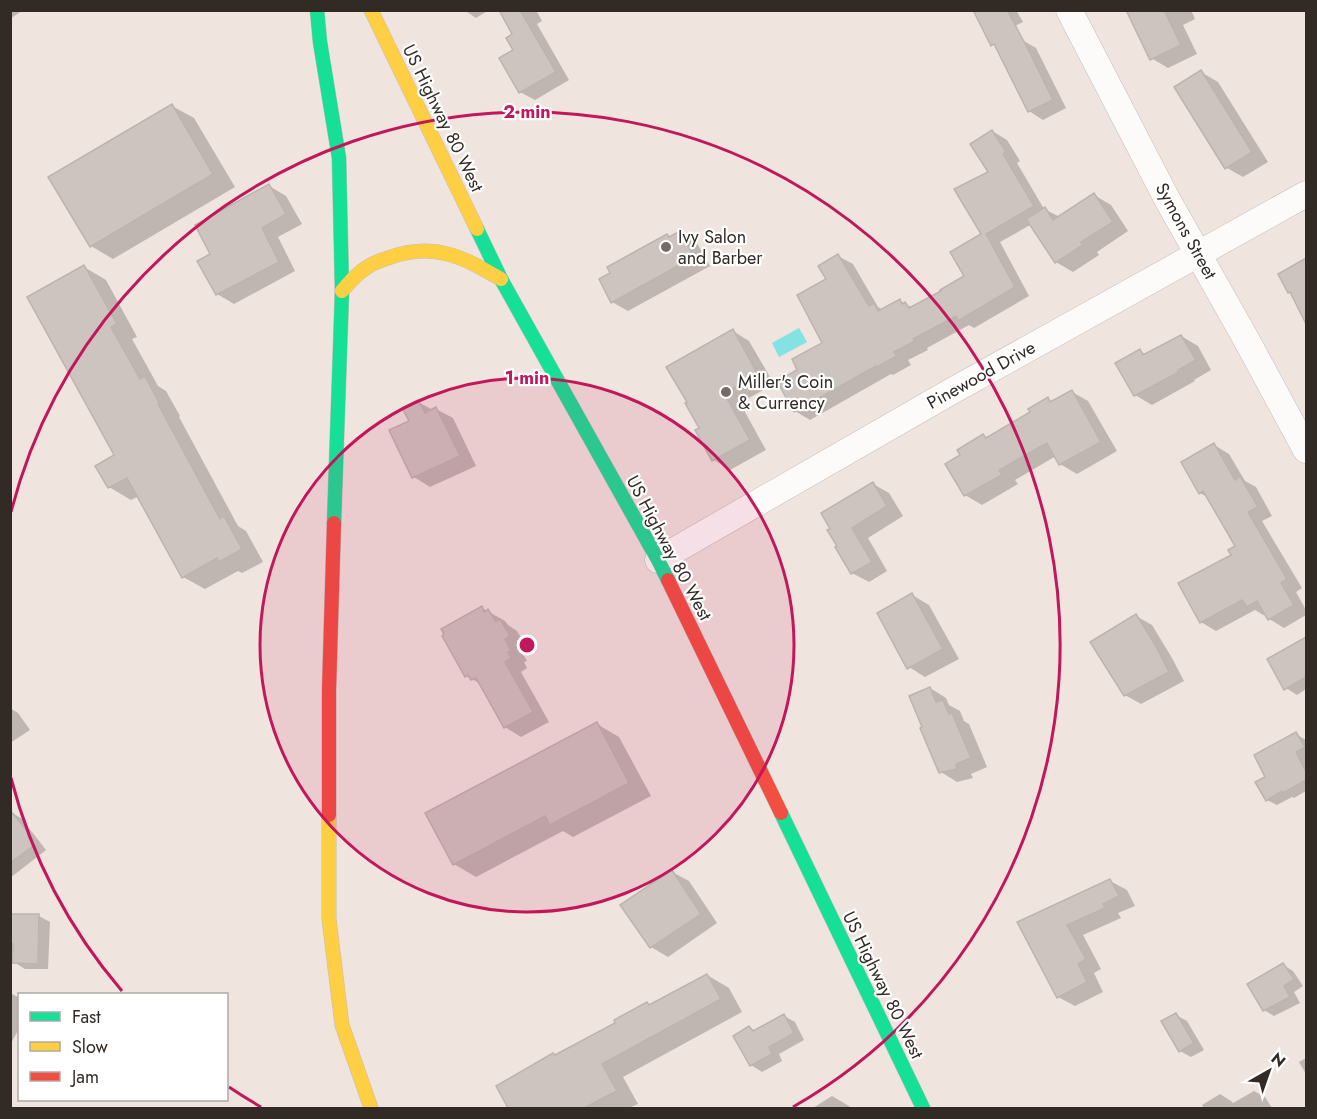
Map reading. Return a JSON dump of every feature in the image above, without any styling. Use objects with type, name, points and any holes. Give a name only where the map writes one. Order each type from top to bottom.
[{"type":"main road","points":[[317,10],[339,158],[342,291],[329,690],[328,919],[342,1025],[371,1108]]},
{"type":"main road","name":"US Highway 80 West","points":[[371,10],[501,279],[658,560],[923,1108]]},
{"type":"main road","points":[[342,291],[360,272],[380,261],[401,252],[425,249],[448,253],[472,262],[501,279]]},
{"type":"street","name":"Symons Street","points":[[1069,10],[1167,200],[1306,450]]},
{"type":"street","name":"Pinewood Drive","points":[[658,560],[952,391],[1306,194]]},
{"type":"water","points":[[799,328],[807,342],[779,357],[772,343]]},
{"type":"building","points":[[499,10],[520,10],[556,72],[519,93],[499,58],[513,50],[506,38],[512,34]]},
{"type":"building","points":[[973,10],[1007,10],[1053,100],[1028,112],[994,44],[991,46]]},
{"type":"building","points":[[1126,10],[1164,10],[1181,45],[1150,60]]},
{"type":"building","points":[[1201,70],[1252,152],[1225,169],[1174,87]]},
{"type":"building","points":[[172,104],[213,174],[90,247],[48,177]]},
{"type":"building","points":[[992,130],[1006,152],[1003,154],[1034,206],[986,234],[1015,287],[958,321],[956,316],[913,339],[915,341],[894,352],[897,356],[794,412],[777,381],[797,370],[792,359],[822,343],[797,295],[826,279],[818,266],[838,254],[869,306],[874,303],[878,311],[900,299],[902,304],[905,302],[909,308],[964,276],[950,252],[981,234],[954,189],[988,172],[970,144]]},
{"type":"building","points":[[269,184],[286,214],[262,228],[279,262],[216,295],[197,261],[210,254],[195,225]]},
{"type":"building","points":[[1094,193],[1113,222],[1081,242],[1083,245],[1055,263],[1026,219],[1045,207],[1053,220]]},
{"type":"building","points":[[680,231],[694,257],[611,303],[599,279],[610,273],[607,267],[667,234],[669,237]]},
{"type":"building","points":[[1306,258],[1306,324],[1278,274]]},
{"type":"building","points":[[84,265],[117,324],[111,327],[140,379],[145,376],[220,519],[224,516],[242,549],[219,562],[217,558],[182,578],[127,478],[108,488],[95,466],[114,455],[27,297]]},
{"type":"building","points":[[733,329],[758,375],[724,393],[750,440],[712,461],[695,430],[699,428],[685,403],[687,402],[666,367]]},
{"type":"building","points":[[1181,335],[1196,360],[1178,370],[1179,372],[1134,396],[1115,363],[1140,349],[1143,355]]},
{"type":"building","points":[[1072,390],[1101,442],[1059,465],[1047,443],[999,470],[1002,475],[964,496],[945,464],[960,455],[957,450],[983,434],[986,438],[1030,412],[1028,409],[1048,397],[1050,402]]},
{"type":"building","points":[[418,400],[425,413],[436,407],[460,456],[412,478],[389,430],[409,421],[402,408]]},
{"type":"building","points":[[1214,443],[1235,480],[1240,476],[1258,507],[1248,512],[1287,579],[1281,583],[1294,605],[1268,620],[1257,601],[1247,607],[1242,600],[1200,623],[1178,583],[1231,555],[1228,550],[1235,546],[1203,491],[1199,494],[1181,462]]},
{"type":"building","points":[[873,482],[887,506],[852,528],[872,562],[851,574],[835,547],[837,546],[827,530],[830,529],[821,513]]},
{"type":"building","points":[[912,593],[943,649],[907,669],[877,613]]},
{"type":"building","points":[[482,606],[484,612],[488,609],[496,622],[500,619],[510,636],[505,639],[511,651],[508,652],[511,658],[505,662],[533,712],[504,728],[476,678],[471,680],[468,675],[465,677],[442,636],[444,634],[441,629]]},
{"type":"building","points":[[1136,614],[1169,672],[1124,696],[1090,642]]},
{"type":"building","points":[[1306,637],[1306,677],[1284,690],[1267,659]]},
{"type":"building","points":[[930,687],[936,702],[943,700],[949,714],[952,713],[971,758],[956,764],[957,769],[939,773],[909,696]]},
{"type":"building","points":[[597,722],[629,783],[550,825],[545,816],[453,865],[425,813]]},
{"type":"building","points":[[1296,732],[1305,747],[1296,752],[1306,772],[1306,780],[1266,801],[1255,782],[1265,777],[1254,755]]},
{"type":"building","points":[[10,810],[37,843],[10,863]]},
{"type":"building","points":[[672,870],[701,914],[650,948],[620,905]]},
{"type":"building","points":[[1110,879],[1119,896],[1103,904],[1105,908],[1067,925],[1086,959],[1078,964],[1087,982],[1057,998],[1017,922]]},
{"type":"building","points":[[10,914],[39,914],[38,964],[12,963]]},
{"type":"building","points":[[1283,963],[1294,979],[1284,986],[1290,997],[1263,1011],[1247,984]]},
{"type":"building","points":[[707,974],[721,999],[602,1064],[617,1091],[584,1108],[508,1108],[496,1086],[553,1053],[555,1055],[615,1023],[614,1020],[647,1002],[649,1005]]},
{"type":"building","points":[[1176,1013],[1194,1043],[1179,1052],[1161,1021]]},
{"type":"building","points":[[784,1014],[794,1033],[769,1047],[772,1054],[750,1066],[733,1036],[749,1026],[753,1031]]},
{"type":"traffic: fast","points":[[317,10],[339,158],[342,291],[334,523]]},
{"type":"traffic: fast","points":[[477,229],[501,279],[668,580]]},
{"type":"traffic: fast","points":[[781,813],[923,1108]]},
{"type":"traffic: slow","points":[[371,10],[477,229]]},
{"type":"traffic: slow","points":[[342,291],[365,268],[387,258],[421,251],[461,258],[501,279]]},
{"type":"traffic: slow","points":[[329,815],[329,919],[342,1025],[371,1108]]},
{"type":"traffic: jam","points":[[329,815],[329,690],[334,523]]},
{"type":"traffic: jam","points":[[668,580],[781,813]]},
{"type":"place","name":"Ivy Salon and Barber","points":[[666,247]]},
{"type":"place","name":"Miller's Coin & Currency","points":[[726,392]]}]
